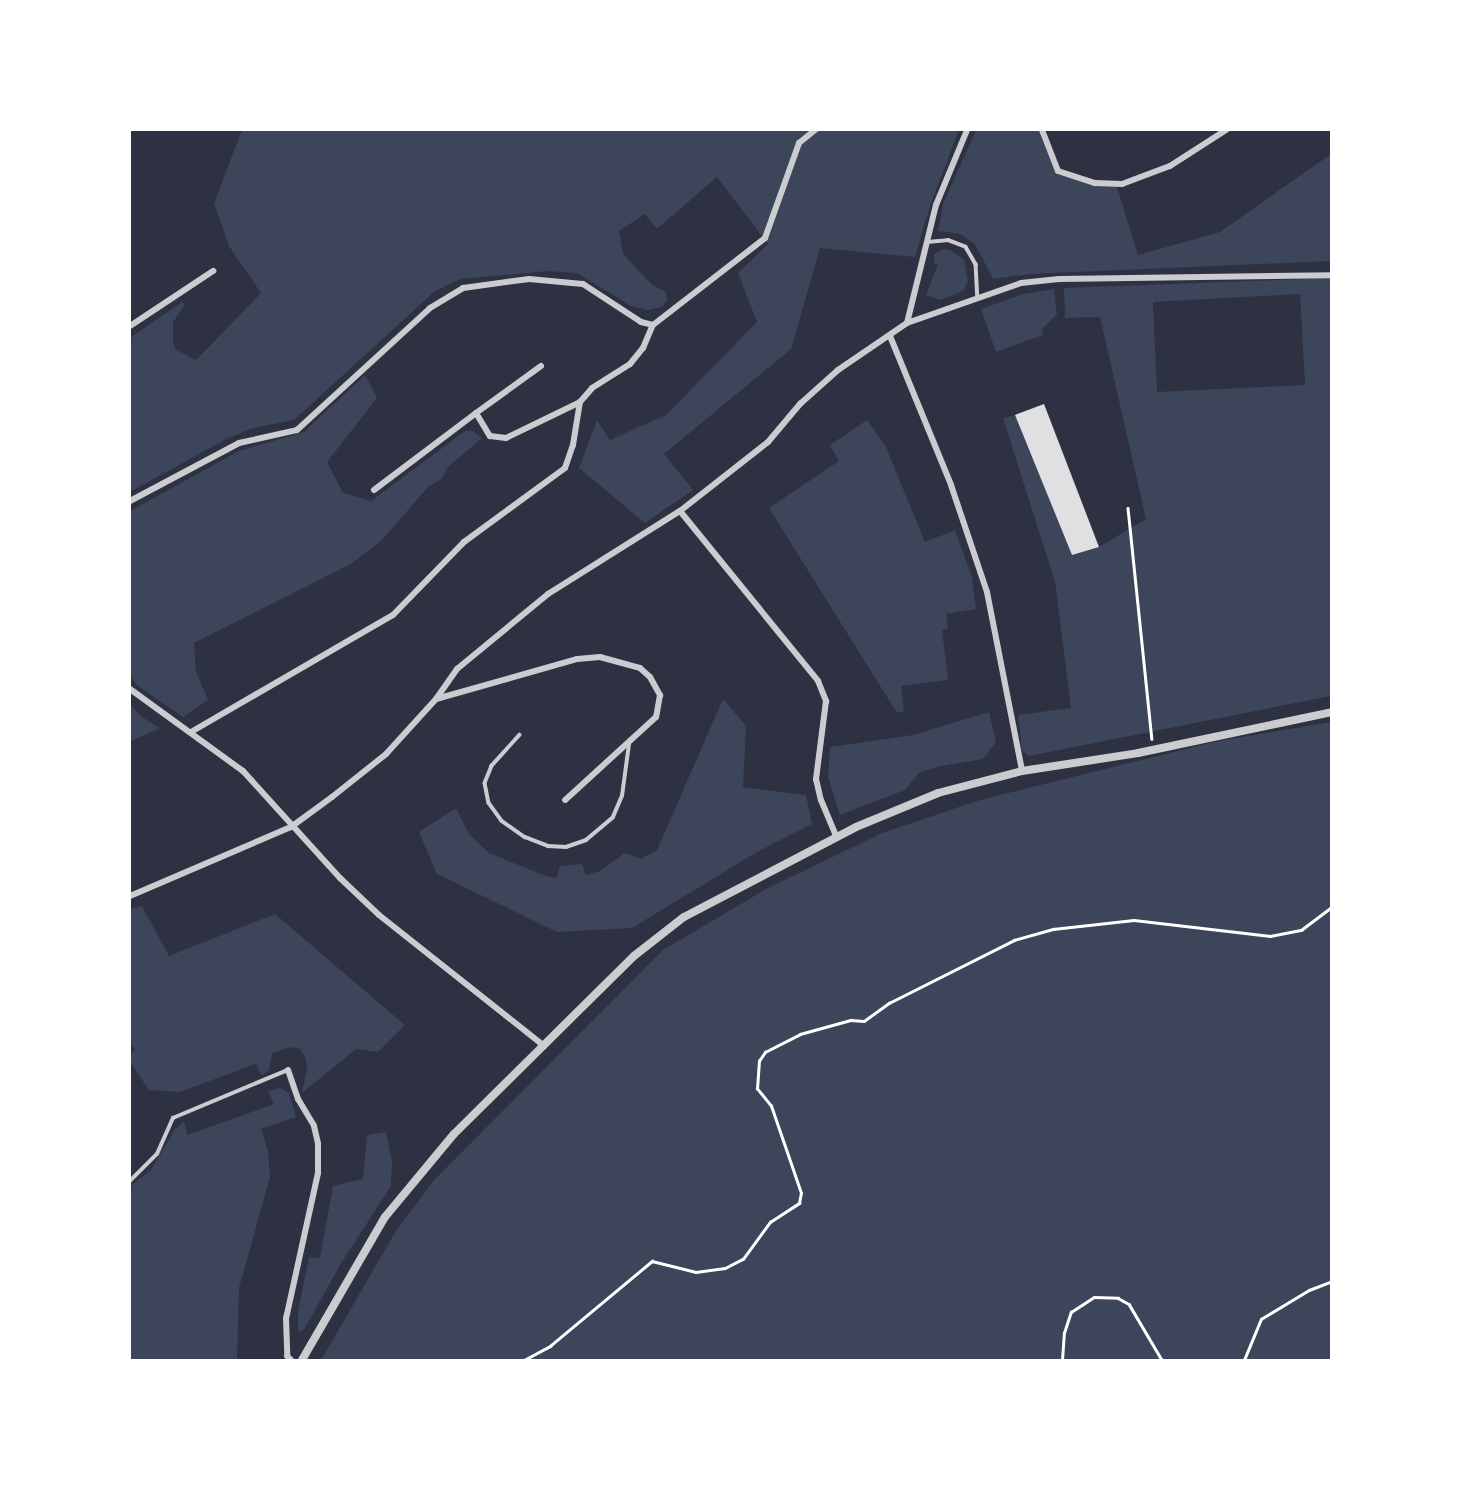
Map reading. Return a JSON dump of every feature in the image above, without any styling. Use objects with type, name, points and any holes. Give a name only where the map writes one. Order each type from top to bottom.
[{"type":"street","points":[[476,414],[490,436],[506,438],[580,402],[592,388],[630,364],[643,348],[653,325],[765,238],[799,143],[816,130]]},
{"type":"street","points":[[907,323],[936,205],[967,130]]},
{"type":"street","points":[[1042,130],[1058,171],[1095,183],[1122,184],[1170,166],[1226,130]]},
{"type":"street","points":[[130,326],[213,271]]},
{"type":"street","points":[[130,896],[291,827],[386,754],[436,699],[457,669],[548,594],[680,510],[768,442],[800,404],[838,370],[907,323],[1021,283],[1059,279],[1332,275]]},
{"type":"street","points":[[130,500],[239,443],[297,430],[430,308],[463,288],[529,279],[583,284],[641,323],[653,325]]},
{"type":"street","points":[[890,335],[951,485],[987,592],[1022,771]]},
{"type":"street","points":[[374,490],[541,366]]},
{"type":"street","points":[[191,732],[393,615],[464,542],[565,468],[573,445],[580,402]]},
{"type":"street","points":[[680,510],[818,681],[826,701],[816,779],[821,800],[837,838]]},
{"type":"street","points":[[436,699],[577,659],[600,657],[626,662],[650,677],[660,695],[656,717],[565,800]]},
{"type":"street","points":[[130,690],[243,771],[291,827],[379,915],[544,1046]]},
{"type":"street","points":[[302,1360],[384,1217],[454,1134],[634,956],[684,917],[837,838],[937,793],[1022,771],[1154,749],[1332,712]]},
{"type":"street","points":[[288,1070],[298,1099],[314,1126],[318,1144],[318,1173],[286,1318],[287,1356],[291,1360]]},
{"type":"lane","points":[[927,242],[948,240],[966,247],[976,264],[978,297]]},
{"type":"lane","points":[[520,735],[492,766],[485,783],[488,803],[502,821],[525,836],[557,846],[586,840],[613,817],[622,796],[629,742]]},
{"type":"lane","points":[[130,1181],[157,1154],[173,1118],[288,1070]]},
{"type":"path","points":[[1128,508],[1154,749]]},
{"type":"path","points":[[524,1360],[550,1346],[652,1261],[696,1272],[725,1268],[743,1259],[770,1222],[799,1203],[801,1193],[771,1106],[757,1088],[759,1061],[765,1052],[800,1034],[851,1020],[864,1021],[888,1003],[1014,940],[1053,929],[1134,920],[1270,936],[1301,930],[1332,907]]},
{"type":"path","points":[[1244,1360],[1261,1319],[1309,1290],[1332,1281]]},
{"type":"path","points":[[1062,1360],[1064,1333],[1071,1312],[1094,1297],[1118,1298],[1129,1304],[1162,1360]]},
{"type":"shaded area","points":[[242,130],[959,130],[930,206],[915,257],[820,248],[791,349],[664,454],[693,490],[645,523],[579,468],[597,420],[610,440],[666,415],[757,322],[738,273],[768,244],[717,177],[657,229],[645,214],[619,231],[623,254],[652,285],[666,292],[667,301],[662,307],[648,310],[631,306],[577,273],[548,271],[460,279],[435,291],[294,420],[253,428],[226,439],[130,492],[130,338],[182,302],[185,305],[173,322],[173,342],[176,350],[196,360],[261,293],[229,246],[214,203]]},
{"type":"shaded area","points":[[976,130],[1039,130],[1059,170],[1095,185],[1116,184],[1138,255],[1220,232],[1331,154],[1331,261],[1030,274],[993,279],[975,244],[960,234],[938,231],[943,204]]},
{"type":"shaded area","points":[[944,249],[951,250],[964,260],[968,281],[963,291],[941,300],[926,295],[938,264],[934,263],[934,254]]},
{"type":"shaded area","points":[[1331,278],[1331,696],[1029,756],[1022,750],[1018,715],[1071,708],[1055,582],[1003,418],[1015,415],[1072,555],[1099,547],[1146,519],[1100,317],[1065,318],[1064,288]],"holes":[[[1300,294],[1305,385],[1157,392],[1153,302]]]},
{"type":"shaded area","points":[[1054,289],[1057,314],[1042,329],[1043,335],[996,352],[981,309],[1023,294]]},
{"type":"shaded area","points":[[365,375],[377,398],[327,462],[343,493],[371,501],[465,431],[473,431],[482,438],[448,467],[442,479],[428,487],[381,541],[351,564],[194,643],[196,671],[208,700],[183,717],[138,686],[130,676],[130,511],[239,451],[304,432]]},
{"type":"shaded area","points":[[867,420],[885,445],[925,542],[955,530],[972,577],[976,609],[946,614],[948,629],[942,630],[948,680],[901,686],[904,711],[897,713],[769,508],[839,461],[830,445]]},
{"type":"shaded area","points":[[723,699],[746,726],[743,787],[806,795],[812,824],[757,852],[632,928],[557,932],[437,874],[419,832],[456,808],[469,834],[489,853],[546,876],[557,878],[560,866],[582,864],[586,875],[600,871],[625,853],[641,859],[657,850]]},
{"type":"shaded area","points":[[130,704],[142,717],[160,728],[130,742]]},
{"type":"shaded area","points":[[989,712],[996,742],[983,759],[936,767],[919,773],[905,790],[840,815],[828,777],[830,747],[913,735]]},
{"type":"shaded area","points":[[1331,722],[1331,1360],[321,1360],[396,1231],[434,1180],[663,950],[766,889],[882,833],[980,800],[1218,741]]},
{"type":"shaded area","points":[[142,906],[169,956],[275,914],[405,1025],[378,1052],[356,1049],[302,1093],[307,1068],[305,1056],[300,1049],[290,1047],[272,1054],[269,1071],[261,1075],[256,1064],[180,1092],[149,1090],[130,1062],[130,1056],[135,1049],[130,1043],[130,909]]},
{"type":"shaded area","points":[[280,1088],[289,1093],[296,1117],[261,1129],[268,1151],[270,1177],[239,1288],[237,1360],[130,1360],[130,1186],[151,1170],[175,1129],[184,1121],[187,1135],[274,1104],[268,1091]]},
{"type":"shaded area","points":[[386,1132],[392,1161],[391,1186],[340,1265],[304,1330],[298,1332],[298,1311],[309,1257],[320,1258],[333,1186],[363,1179],[367,1135]]},
{"type":"building","points":[[1044,404],[1099,547],[1072,555],[1015,415]]}]
